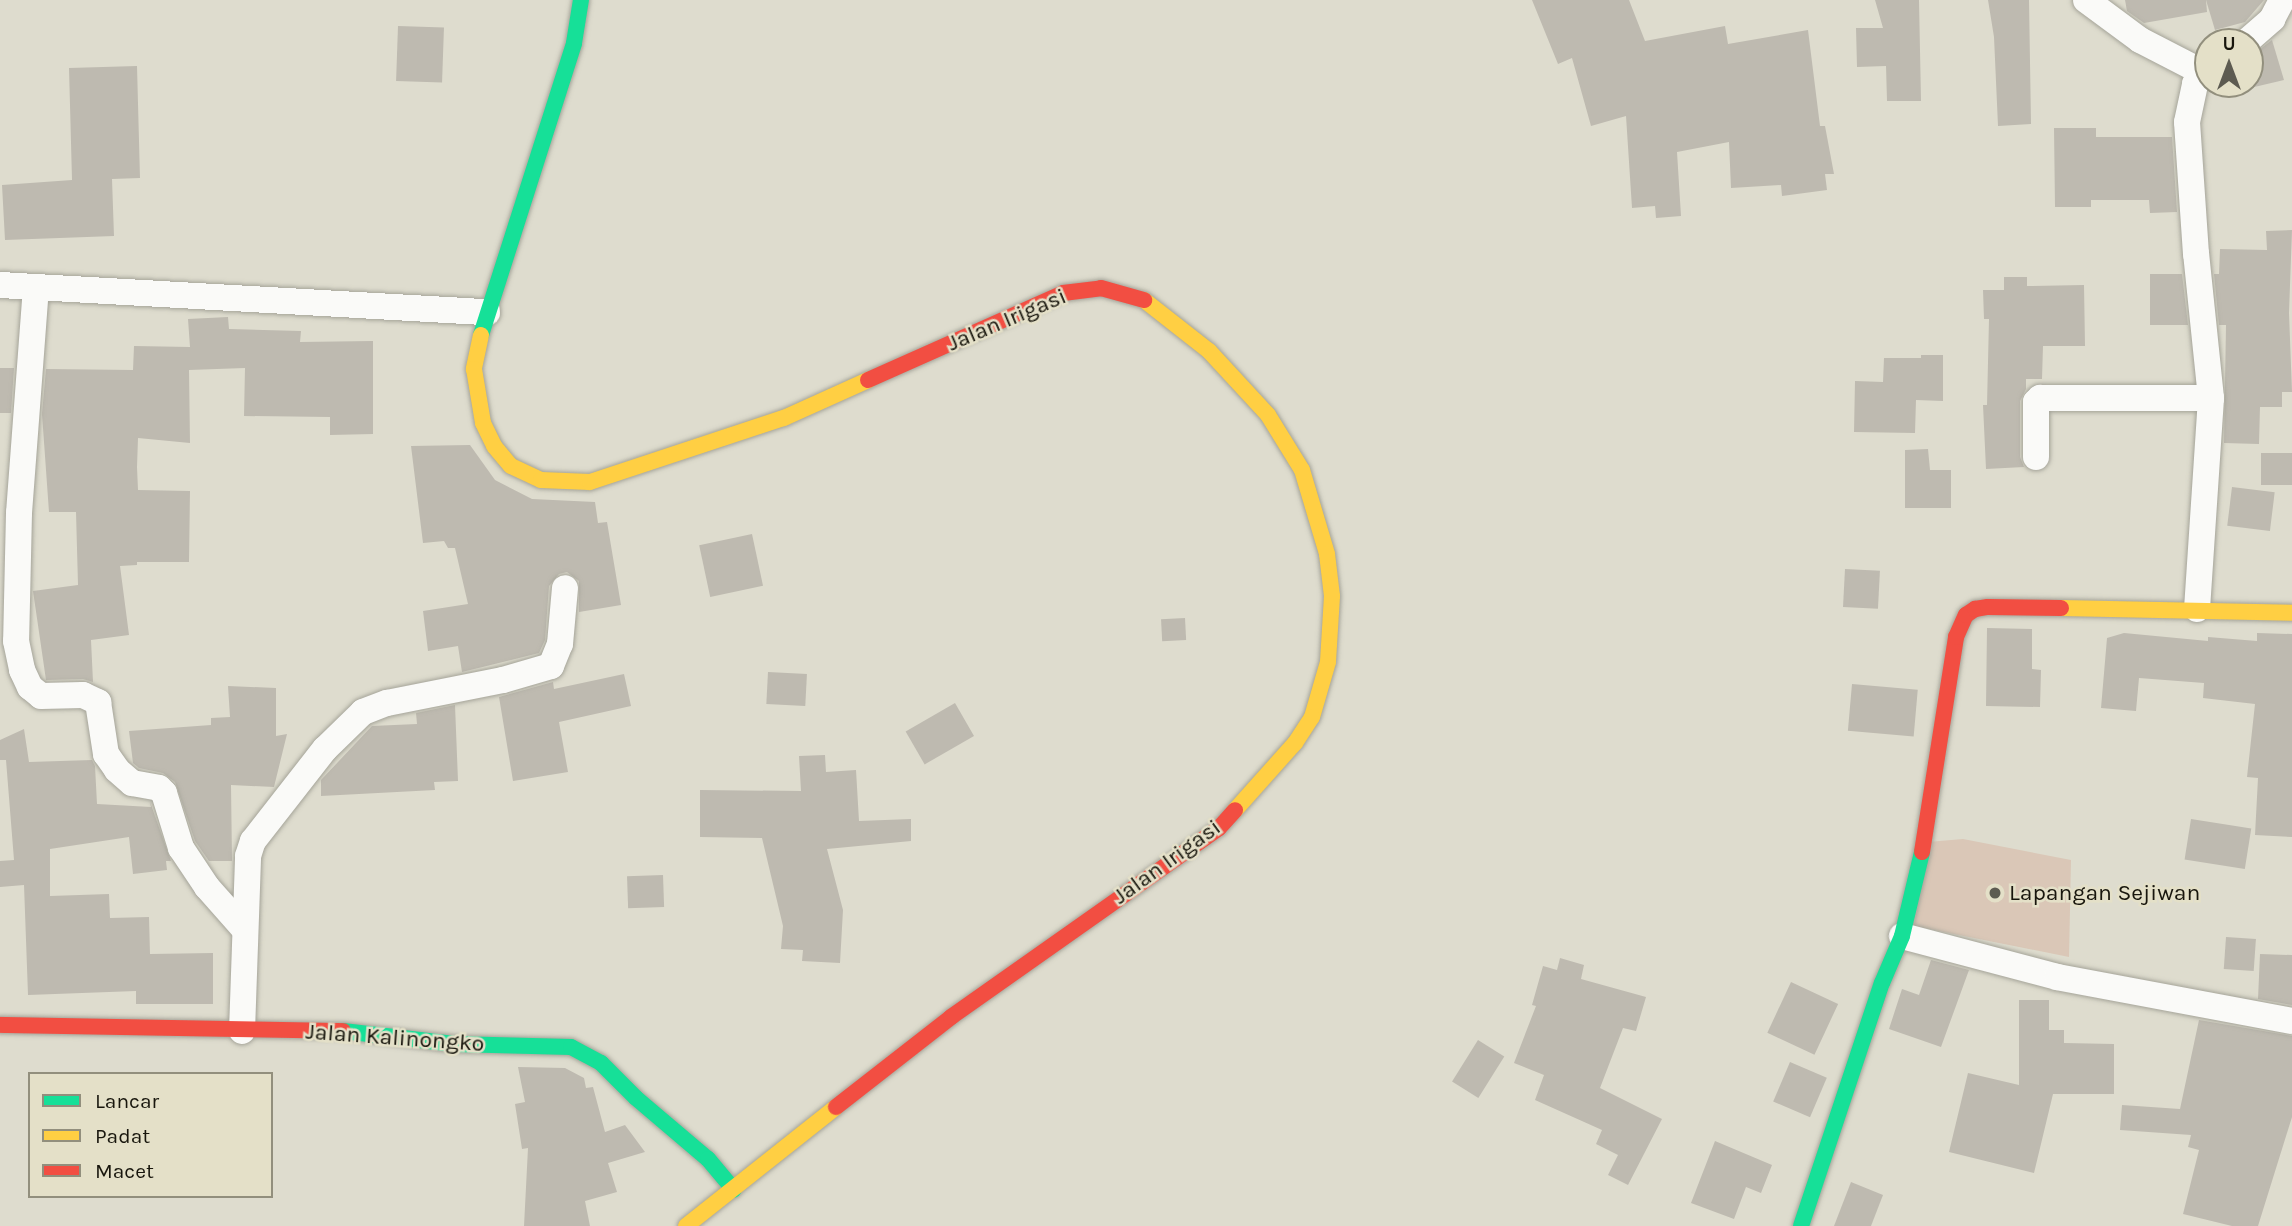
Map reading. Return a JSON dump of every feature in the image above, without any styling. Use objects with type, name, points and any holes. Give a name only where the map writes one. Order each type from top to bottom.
[{"type":"street","name":"Jalan Irigasi","points":[[581,0],[574,43],[475,352],[474,369],[487,434],[519,472],[558,483],[590,482],[784,418],[1062,293],[1101,288],[1142,298],[1209,351],[1268,415],[1302,470],[1327,554],[1331,636],[1328,662],[1312,717],[1295,743],[1219,828],[951,1017],[687,1226]]},
{"type":"street","points":[[2086,0],[2140,40],[2194,65]]},
{"type":"street","points":[[2262,28],[2272,19],[2281,0]]},
{"type":"street","points":[[2194,90],[2187,122],[2196,254],[2211,398],[2197,609]]},
{"type":"street","points":[[0,285],[487,312]]},
{"type":"street","points":[[36,287],[19,513],[16,641],[22,670],[30,687],[41,696],[83,695],[98,702],[107,754],[117,770],[132,783],[159,788],[164,793],[181,849],[207,887],[245,930]]},
{"type":"street","points":[[2036,457],[2036,402],[2040,398],[2211,398]]},
{"type":"street","points":[[242,1031],[249,848],[342,730],[363,712],[387,703],[547,668],[555,662],[560,644],[565,588]]},
{"type":"street","points":[[1801,1226],[1882,983],[1902,936],[1920,856],[1956,637],[1966,615],[1975,609],[1988,607],[2292,612]]},
{"type":"street","points":[[1902,936],[2070,980],[2292,1021]]},
{"type":"street","name":"Jalan Kalinongko","points":[[0,1025],[242,1031],[338,1030],[454,1045],[571,1047],[601,1063],[636,1098],[708,1159],[734,1190]]},
{"type":"shaded area","name":"Lapangan Sejiwan","points":[[1963,839],[2071,860],[2069,957],[1914,926],[1928,842]]},
{"type":"building","points":[[1532,0],[1629,0],[1645,41],[1725,26],[1728,44],[1808,30],[1820,126],[1825,126],[1834,174],[1825,174],[1827,190],[1782,196],[1781,185],[1731,188],[1729,142],[1677,152],[1681,216],[1656,218],[1655,206],[1632,208],[1626,116],[1591,126],[1572,58],[1558,64]]},
{"type":"building","points":[[1875,0],[1919,0],[1921,101],[1887,101],[1886,66],[1857,67],[1856,28],[1883,28]]},
{"type":"building","points":[[1988,0],[2029,0],[2031,124],[1998,126],[1994,37]]},
{"type":"building","points":[[2125,0],[2206,0],[2207,12],[2144,23],[2127,11]]},
{"type":"building","points":[[2206,0],[2264,0],[2245,22],[2214,28]]},
{"type":"building","points":[[398,26],[444,28],[442,83],[396,81]]},
{"type":"building","points":[[2272,40],[2284,80],[2264,85],[2264,46]]},
{"type":"building","points":[[137,66],[140,178],[112,179],[114,236],[5,240],[2,185],[72,180],[69,68]]},
{"type":"building","points":[[2054,128],[2096,128],[2096,137],[2172,137],[2177,212],[2150,213],[2149,200],[2091,200],[2091,207],[2055,207]]},
{"type":"building","points":[[2292,230],[2289,313],[2292,392],[2282,392],[2282,407],[2260,407],[2259,444],[2224,443],[2226,325],[2219,325],[2214,274],[2219,274],[2220,249],[2267,250],[2266,231]]},
{"type":"building","points":[[2150,274],[2182,274],[2188,325],[2150,325]]},
{"type":"building","points":[[2004,277],[2027,277],[2027,286],[2084,285],[2085,346],[2043,346],[2042,379],[2026,379],[2026,389],[2020,401],[2020,457],[2024,467],[1986,469],[1983,405],[1987,405],[1989,319],[1984,319],[1983,290],[2004,290]]},
{"type":"building","points":[[228,317],[229,329],[301,331],[300,342],[373,341],[373,434],[330,435],[330,417],[244,416],[245,368],[189,370],[190,443],[138,438],[137,467],[138,490],[190,491],[189,562],[137,562],[137,565],[120,566],[129,635],[91,640],[93,682],[83,679],[46,680],[33,591],[78,585],[76,512],[49,512],[42,414],[46,369],[133,370],[134,346],[190,347],[188,319]]},
{"type":"building","points":[[1921,355],[1943,355],[1943,401],[1916,400],[1915,433],[1854,432],[1855,381],[1883,382],[1884,358],[1921,358]]},
{"type":"building","points":[[0,368],[14,368],[11,413],[0,413]]},
{"type":"building","points":[[470,445],[495,480],[532,499],[595,502],[598,523],[607,522],[621,605],[579,612],[579,581],[567,572],[559,574],[549,586],[545,640],[539,653],[462,672],[458,646],[428,651],[423,611],[468,604],[455,548],[448,548],[444,541],[423,543],[411,446]]},
{"type":"building","points":[[1928,449],[1930,470],[1951,470],[1951,508],[1905,508],[1905,450]]},
{"type":"building","points":[[2261,453],[2292,453],[2292,485],[2261,485]]},
{"type":"building","points":[[2232,487],[2275,492],[2270,531],[2227,526]]},
{"type":"building","points":[[752,534],[763,586],[710,597],[699,545]]},
{"type":"building","points":[[1845,569],[1880,571],[1878,609],[1843,607]]},
{"type":"building","points":[[1185,618],[1186,640],[1162,641],[1161,619]]},
{"type":"building","points":[[1987,628],[2032,629],[2032,669],[2041,670],[2040,707],[1986,706]]},
{"type":"building","points":[[2124,633],[2208,641],[2208,637],[2257,641],[2257,633],[2292,634],[2292,837],[2255,835],[2258,778],[2247,777],[2255,704],[2203,698],[2204,683],[2139,678],[2136,711],[2101,708],[2107,638]]},
{"type":"building","points":[[768,672],[807,674],[805,706],[766,704]]},
{"type":"building","points":[[624,674],[631,706],[559,722],[568,772],[513,781],[499,697],[553,682],[554,689]]},
{"type":"building","points":[[1852,684],[1918,690],[1914,737],[1848,731]]},
{"type":"building","points":[[228,686],[276,688],[276,736],[287,734],[274,787],[231,785],[232,861],[209,861],[195,841],[175,782],[163,773],[139,768],[133,763],[129,731],[211,725],[211,718],[230,717]]},
{"type":"building","points":[[955,703],[974,736],[925,764],[906,732]]},
{"type":"building","points":[[455,705],[458,781],[434,782],[435,790],[321,796],[321,780],[372,726],[417,724],[416,713]]},
{"type":"building","points":[[24,729],[29,762],[92,760],[95,766],[97,804],[151,807],[150,802],[171,861],[166,861],[167,870],[133,874],[129,837],[50,849],[50,896],[109,894],[110,918],[149,917],[150,954],[213,953],[213,1004],[136,1004],[136,991],[28,995],[24,885],[0,887],[0,861],[14,860],[6,760],[0,760],[0,740]]},
{"type":"building","points":[[825,755],[826,772],[856,770],[859,821],[911,819],[911,841],[827,849],[843,910],[840,963],[802,961],[803,950],[781,949],[783,926],[762,838],[700,837],[700,790],[801,791],[799,756]]},
{"type":"building","points":[[2191,819],[2251,829],[2245,869],[2185,859]]},
{"type":"building","points":[[663,875],[664,907],[628,908],[627,876]]},
{"type":"building","points":[[2226,937],[2256,939],[2254,971],[2224,969]]},
{"type":"building","points":[[2260,954],[2292,955],[2292,1005],[2258,999]]},
{"type":"building","points":[[1560,958],[1584,965],[1581,979],[1646,997],[1636,1031],[1623,1028],[1600,1088],[1662,1119],[1628,1185],[1608,1175],[1618,1155],[1596,1144],[1602,1130],[1535,1100],[1544,1075],[1514,1063],[1536,1006],[1532,1005],[1543,966],[1557,970]]},
{"type":"building","points":[[1931,960],[1969,970],[1941,1047],[1889,1029],[1902,989],[1919,995]]},
{"type":"building","points":[[1791,982],[1838,1004],[1814,1055],[1767,1033]]},
{"type":"building","points":[[2019,1000],[2049,1000],[2049,1030],[2064,1030],[2064,1043],[2114,1044],[2114,1094],[2053,1094],[2034,1173],[1949,1152],[1968,1073],[2019,1085]]},
{"type":"building","points":[[2199,1020],[2292,1036],[2292,1117],[2258,1226],[2232,1226],[2183,1214],[2199,1150],[2188,1147],[2191,1135],[2120,1130],[2122,1105],[2180,1109]]},
{"type":"building","points":[[1478,1040],[1504,1056],[1478,1098],[1452,1082]]},
{"type":"building","points":[[1790,1062],[1827,1078],[1810,1117],[1773,1102]]},
{"type":"building","points":[[518,1067],[565,1068],[584,1078],[586,1088],[593,1087],[605,1132],[625,1125],[645,1152],[608,1163],[617,1192],[585,1201],[590,1226],[524,1226],[528,1148],[522,1149],[515,1104],[525,1102]]},
{"type":"building","points":[[1715,1141],[1772,1165],[1761,1193],[1746,1187],[1734,1219],[1691,1203]]},
{"type":"building","points":[[1851,1182],[1883,1195],[1871,1226],[1834,1226]]},
{"type":"traffic: fast","points":[[481,335],[574,43],[581,0]]},
{"type":"traffic: fast","points":[[1801,1226],[1882,983],[1902,936],[1922,852]]},
{"type":"traffic: fast","points":[[343,1031],[454,1044],[571,1047],[601,1063],[636,1098],[708,1159],[734,1190]]},
{"type":"traffic: slow","points":[[1144,300],[1209,351],[1268,415],[1302,470],[1327,554],[1332,596],[1328,662],[1312,717],[1295,743],[1235,810]]},
{"type":"traffic: slow","points":[[481,335],[474,369],[483,423],[494,446],[511,466],[541,480],[590,482],[784,418],[868,380]]},
{"type":"traffic: slow","points":[[2061,608],[2292,613]]},
{"type":"traffic: slow","points":[[686,1226],[836,1107]]},
{"type":"traffic: jam","points":[[868,380],[1063,293],[1101,288],[1144,300]]},
{"type":"traffic: jam","points":[[1922,852],[1956,637],[1966,615],[1975,609],[1988,607],[2061,608]]},
{"type":"traffic: jam","points":[[836,1107],[951,1017],[1219,828],[1235,810]]},
{"type":"traffic: jam","points":[[0,1025],[343,1031]]},
{"type":"place","name":"Lapangan Sejiwan","points":[[1995,893]]}]
